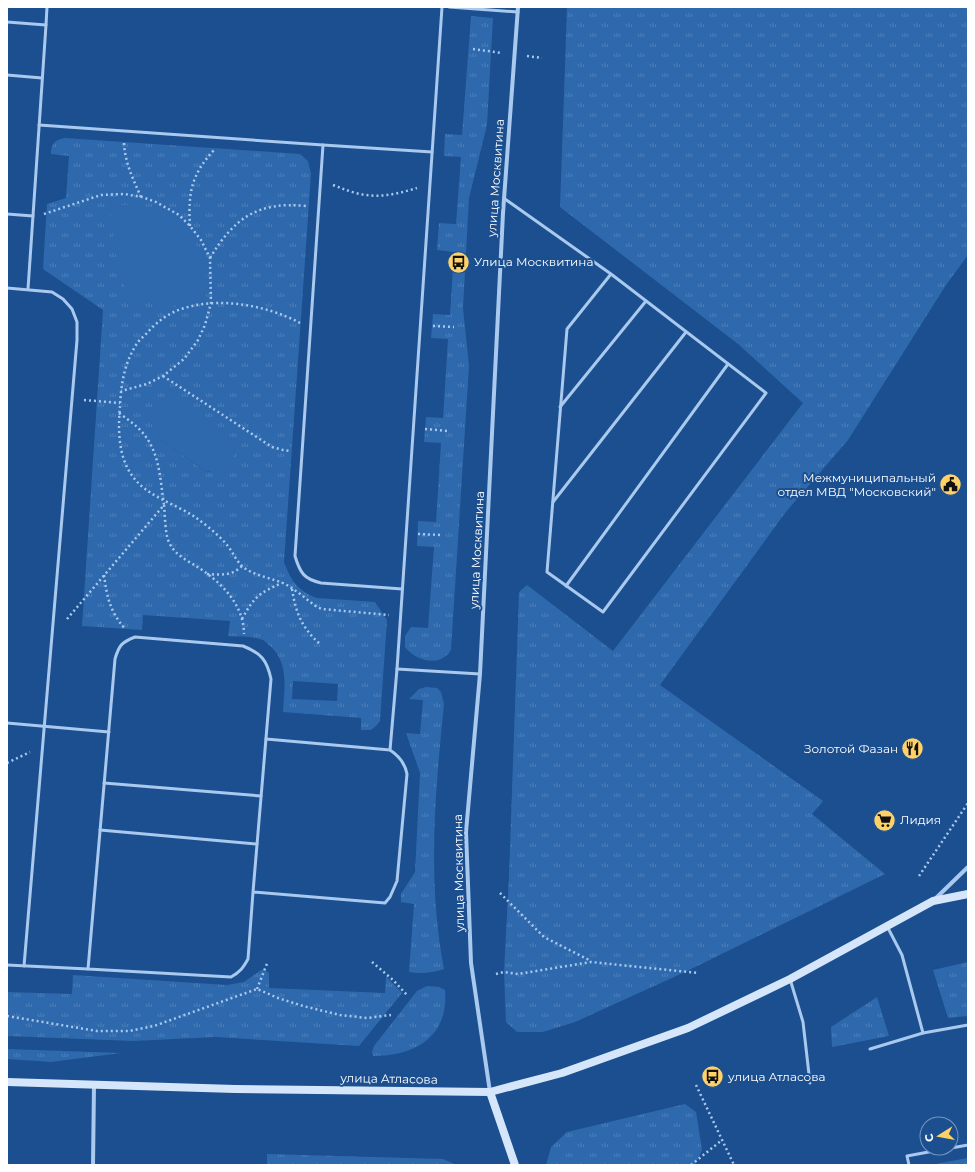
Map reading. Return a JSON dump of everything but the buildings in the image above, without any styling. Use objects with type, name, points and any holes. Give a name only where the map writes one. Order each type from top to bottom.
[{"type":"main road","name":"улица Атласова","points":[[7,1082],[235,1089],[490,1092],[562,1073],[688,1028],[790,978],[933,902],[968,894]]},
{"type":"main road","points":[[490,1092],[515,1165]]},
{"type":"street","name":"улица Москвитина","points":[[490,1092],[471,963],[466,832],[480,674],[505,199],[518,9]]},
{"type":"street","points":[[933,902],[968,867]]},
{"type":"street","points":[[93,1165],[94,1085]]},
{"type":"lane","points":[[28,289],[47,7]]},
{"type":"lane","points":[[390,750],[397,669],[442,7]]},
{"type":"lane","points":[[449,7],[518,9]]},
{"type":"lane","points":[[7,22],[46,25]]},
{"type":"lane","points":[[7,76],[42,78]]},
{"type":"lane","points":[[39,125],[432,152]]},
{"type":"lane","points":[[324,145],[295,556],[299,568],[308,578],[321,584],[402,589]]},
{"type":"lane","points":[[505,199],[610,274],[766,393],[603,612],[547,572],[567,329],[610,274]]},
{"type":"lane","points":[[7,214],[33,217]]},
{"type":"lane","points":[[7,288],[52,292],[63,299],[72,309],[77,322],[72,398],[24,966]]},
{"type":"lane","points":[[560,407],[646,301]]},
{"type":"lane","points":[[553,502],[686,332]]},
{"type":"lane","points":[[566,586],[728,364]]},
{"type":"lane","points":[[7,965],[231,977],[243,968],[248,959],[271,679],[268,666],[261,656],[254,650],[243,646],[135,637],[124,642],[118,648],[115,659],[88,969]]},
{"type":"lane","points":[[397,669],[480,674]]},
{"type":"lane","points":[[7,723],[109,732]]},
{"type":"lane","points":[[253,892],[385,903],[390,897],[397,881],[407,774],[406,767],[402,760],[397,754],[390,750],[266,739]]},
{"type":"lane","points":[[104,783],[261,796]]},
{"type":"lane","points":[[100,830],[257,844]]},
{"type":"lane","points":[[887,926],[902,955],[923,1033]]},
{"type":"lane","points":[[790,978],[803,1022],[810,1083]]},
{"type":"lane","points":[[870,1049],[923,1033],[968,1025]]},
{"type":"lane","points":[[909,1165],[907,1156],[919,1154]]},
{"type":"path","points":[[123,131],[125,158],[142,197]]},
{"type":"path","points":[[190,226],[189,205],[193,183],[200,167],[225,138]]},
{"type":"path","points":[[333,178],[333,185],[355,193],[371,196],[383,196],[418,188],[418,181]]},
{"type":"path","points":[[33,217],[101,195],[124,194],[142,197],[156,202],[178,215],[190,226],[201,240],[210,258],[212,303],[205,325],[198,340],[184,358],[163,376],[148,384],[121,391]]},
{"type":"path","points":[[210,258],[230,230],[243,218],[256,211],[272,206],[296,205],[319,207]]},
{"type":"path","points":[[311,328],[280,314],[259,308],[240,304],[212,303],[196,304],[174,312],[155,323],[136,345],[126,365],[119,413],[123,459],[130,473],[139,484],[152,494],[184,510],[205,525],[227,545],[242,566],[251,572],[292,588],[317,607],[322,609],[400,615]]},
{"type":"path","points":[[163,376],[278,449]]},
{"type":"path","points":[[72,398],[120,403]]},
{"type":"path","points":[[119,413],[142,432],[157,457],[168,542],[185,560],[215,579],[229,594],[238,608],[245,632]]},
{"type":"path","points":[[52,636],[164,505]]},
{"type":"path","points":[[207,574],[225,575],[238,570],[242,566]]},
{"type":"path","points":[[104,575],[111,610],[117,620],[135,637]]},
{"type":"path","points":[[242,620],[255,598],[266,589],[282,583]]},
{"type":"path","points":[[292,588],[294,606],[300,621],[308,633],[321,645]]},
{"type":"path","points":[[7,763],[26,754],[42,749]]},
{"type":"path","points":[[919,876],[968,803]]},
{"type":"path","points":[[500,892],[544,937],[591,962]]},
{"type":"path","points":[[257,989],[268,961]]},
{"type":"path","points":[[372,962],[386,973],[407,996]]},
{"type":"path","points":[[496,974],[504,972],[518,974],[591,962],[698,973]]},
{"type":"path","points":[[7,1016],[97,1031],[129,1031],[154,1026],[257,989],[302,1006],[340,1015],[367,1018],[391,1015]]},
{"type":"path","points":[[696,1085],[734,1165]]},
{"type":"path","points":[[691,1165],[722,1140]]},
{"type":"green space","points":[[567,7],[968,7],[968,255],[946,285],[848,440],[785,513],[660,685],[823,801],[812,814],[885,874],[685,972],[575,1022],[543,1032],[517,1032],[506,1022],[504,972],[509,876],[519,592],[527,585],[613,651],[803,403],[738,344],[560,207]]},
{"type":"green space","points":[[471,16],[493,18],[487,125],[469,198],[463,308],[469,366],[451,650],[446,656],[435,661],[421,659],[410,652],[405,647],[405,636],[411,627],[428,628],[434,547],[417,546],[418,521],[436,522],[441,443],[424,442],[426,417],[443,418],[448,339],[431,338],[433,314],[450,315],[454,252],[437,250],[439,223],[456,224],[461,157],[444,156],[445,134],[462,135]]},
{"type":"green space","points":[[62,139],[300,154],[308,161],[311,174],[284,562],[289,575],[296,584],[300,589],[310,595],[317,598],[375,602],[387,620],[380,721],[371,730],[361,730],[361,718],[283,712],[285,686],[283,668],[276,652],[262,640],[252,637],[228,636],[230,621],[143,615],[142,630],[82,626],[103,310],[43,269],[47,204],[66,198],[69,156],[51,154],[54,143]],"holes":[[[156,436],[211,472],[205,471]],[[293,681],[338,684],[337,701],[292,699]]]},
{"type":"green space","points":[[125,205],[146,208],[165,215],[181,226],[188,234],[206,261],[206,298],[166,308],[134,298],[120,280],[109,206]]},
{"type":"green space","points":[[172,402],[180,402],[230,436],[235,446],[235,450],[232,458],[224,470],[215,472],[205,471],[156,436],[153,427],[154,421],[161,411]]},
{"type":"green space","points":[[426,687],[437,688],[441,692],[444,704],[434,837],[434,870],[439,936],[444,969],[418,973],[409,972],[414,904],[401,902],[401,894],[415,872],[420,773],[406,733],[420,734],[423,700],[409,699],[419,689]]},
{"type":"green space","points":[[968,962],[968,1016],[948,1018],[933,970]]},
{"type":"green space","points":[[261,970],[265,970],[269,973],[269,988],[385,993],[386,976],[402,993],[359,1046],[216,1037],[133,1041],[7,1036],[7,992],[72,994],[73,975],[227,985],[244,982]]},
{"type":"green space","points":[[427,986],[439,987],[445,990],[445,1006],[441,1020],[435,1032],[426,1041],[415,1048],[388,1055],[373,1056],[372,1052],[374,1046],[417,991]]},
{"type":"green space","points":[[877,997],[889,1036],[832,1047],[831,1027]]},
{"type":"green space","points":[[7,1049],[121,1053],[51,1062],[7,1059]]},
{"type":"green space","points":[[685,1104],[696,1112],[702,1150],[695,1165],[546,1165],[551,1147],[567,1132]]},
{"type":"green space","points":[[267,1154],[443,1159],[457,1165],[267,1165]]},
{"type":"green space","points":[[968,1158],[968,1165],[930,1165]]},
{"type":"place","name":"Улица Москвитина","points":[[459,262]]},
{"type":"place","name":"Межмуниципальный отдел МВД \"Московский\"","points":[[951,485]]},
{"type":"place","name":"Золотой Фазан","points":[[913,749]]},
{"type":"place","name":"Лидия","points":[[884,820]]},
{"type":"place","name":"улица Атласова","points":[[712,1077]]}]
